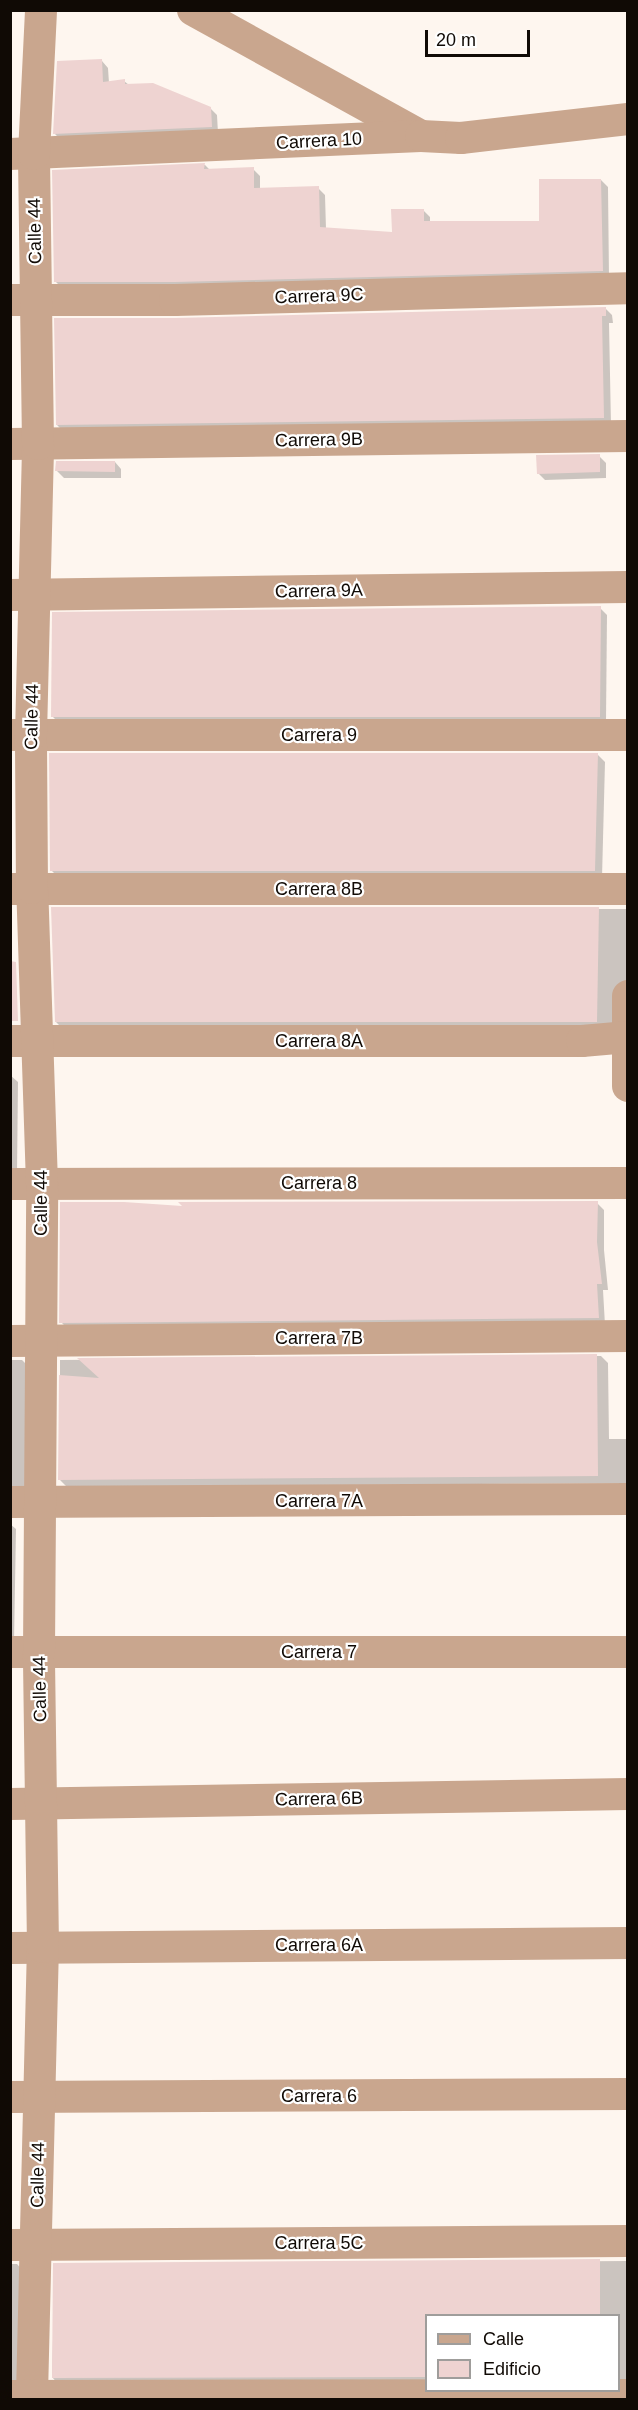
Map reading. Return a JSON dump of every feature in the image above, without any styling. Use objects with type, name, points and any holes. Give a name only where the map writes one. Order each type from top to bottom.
[{"type":"street","name":"Calle 44","points":[[21,2396],[25,2097],[43,1947],[42,1804],[25,1652],[25,1340],[42,1184],[24,1041],[21,889],[24,444],[22,154],[40,10]]},
{"type":"street","points":[[193,10],[422,136]]},
{"type":"street","name":"Carrera 10","points":[[22,154],[422,136],[460,138],[627,119]]},
{"type":"street","name":"Carrera 9C","points":[[23,300],[175,300],[627,288]]},
{"type":"street","name":"Carrera 9B","points":[[24,444],[627,436]]},
{"type":"street","name":"Carrera 9A","points":[[23,595],[627,587]]},
{"type":"street","name":"Carrera 9","points":[[21,735],[627,735]]},
{"type":"street","name":"Carrera 8B","points":[[21,889],[627,889]]},
{"type":"street","points":[[627,996],[627,1086]]},
{"type":"street","name":"Carrera 8A","points":[[24,1041],[582,1041],[627,1037]]},
{"type":"street","name":"Carrera 8","points":[[10,1184],[627,1183]]},
{"type":"street","name":"Carrera 7B","points":[[25,1340],[627,1336]]},
{"type":"street","name":"Carrera 7A","points":[[25,1502],[627,1499]]},
{"type":"street","name":"Carrera 7","points":[[25,1652],[627,1652]]},
{"type":"street","name":"Carrera 6B","points":[[10,1804],[627,1794]]},
{"type":"street","name":"Carrera 6A","points":[[10,1948],[627,1943]]},
{"type":"street","name":"Carrera 6","points":[[25,2097],[627,2094]]},
{"type":"street","name":"Carrera 5C","points":[[24,2245],[627,2241]]},
{"type":"street","points":[[21,2396],[627,2395]]},
{"type":"building","points":[[102,59],[103,82],[125,79],[125,84],[153,83],[211,107],[212,127],[53,134],[57,61]]},
{"type":"building","points":[[205,163],[204,169],[254,167],[254,188],[319,186],[320,227],[392,232],[391,209],[424,209],[424,221],[539,221],[539,179],[601,179],[603,271],[175,282],[54,282],[52,170]]},
{"type":"building","points":[[606,307],[606,316],[602,316],[604,418],[56,425],[54,318],[175,318]]},
{"type":"building","points":[[600,454],[600,472],[537,474],[536,455]]},
{"type":"building","points":[[56,461],[115,461],[115,472],[55,471]]},
{"type":"building","points":[[601,606],[600,717],[51,717],[52,612]]},
{"type":"building","points":[[49,753],[598,753],[595,871],[50,871]]},
{"type":"building","points":[[51,907],[599,907],[597,1022],[55,1022]]},
{"type":"building","points":[[10,961],[16,962],[18,1021],[10,1021]]},
{"type":"building","points":[[598,1201],[597,1242],[602,1284],[597,1284],[599,1318],[59,1323],[60,1202],[124,1202],[182,1206],[178,1202]]},
{"type":"building","points":[[597,1354],[598,1476],[58,1480],[59,1375],[99,1378],[77,1358]]},
{"type":"building","points":[[600,2259],[600,2314],[425,2314],[425,2377],[52,2378],[53,2263]]}]
